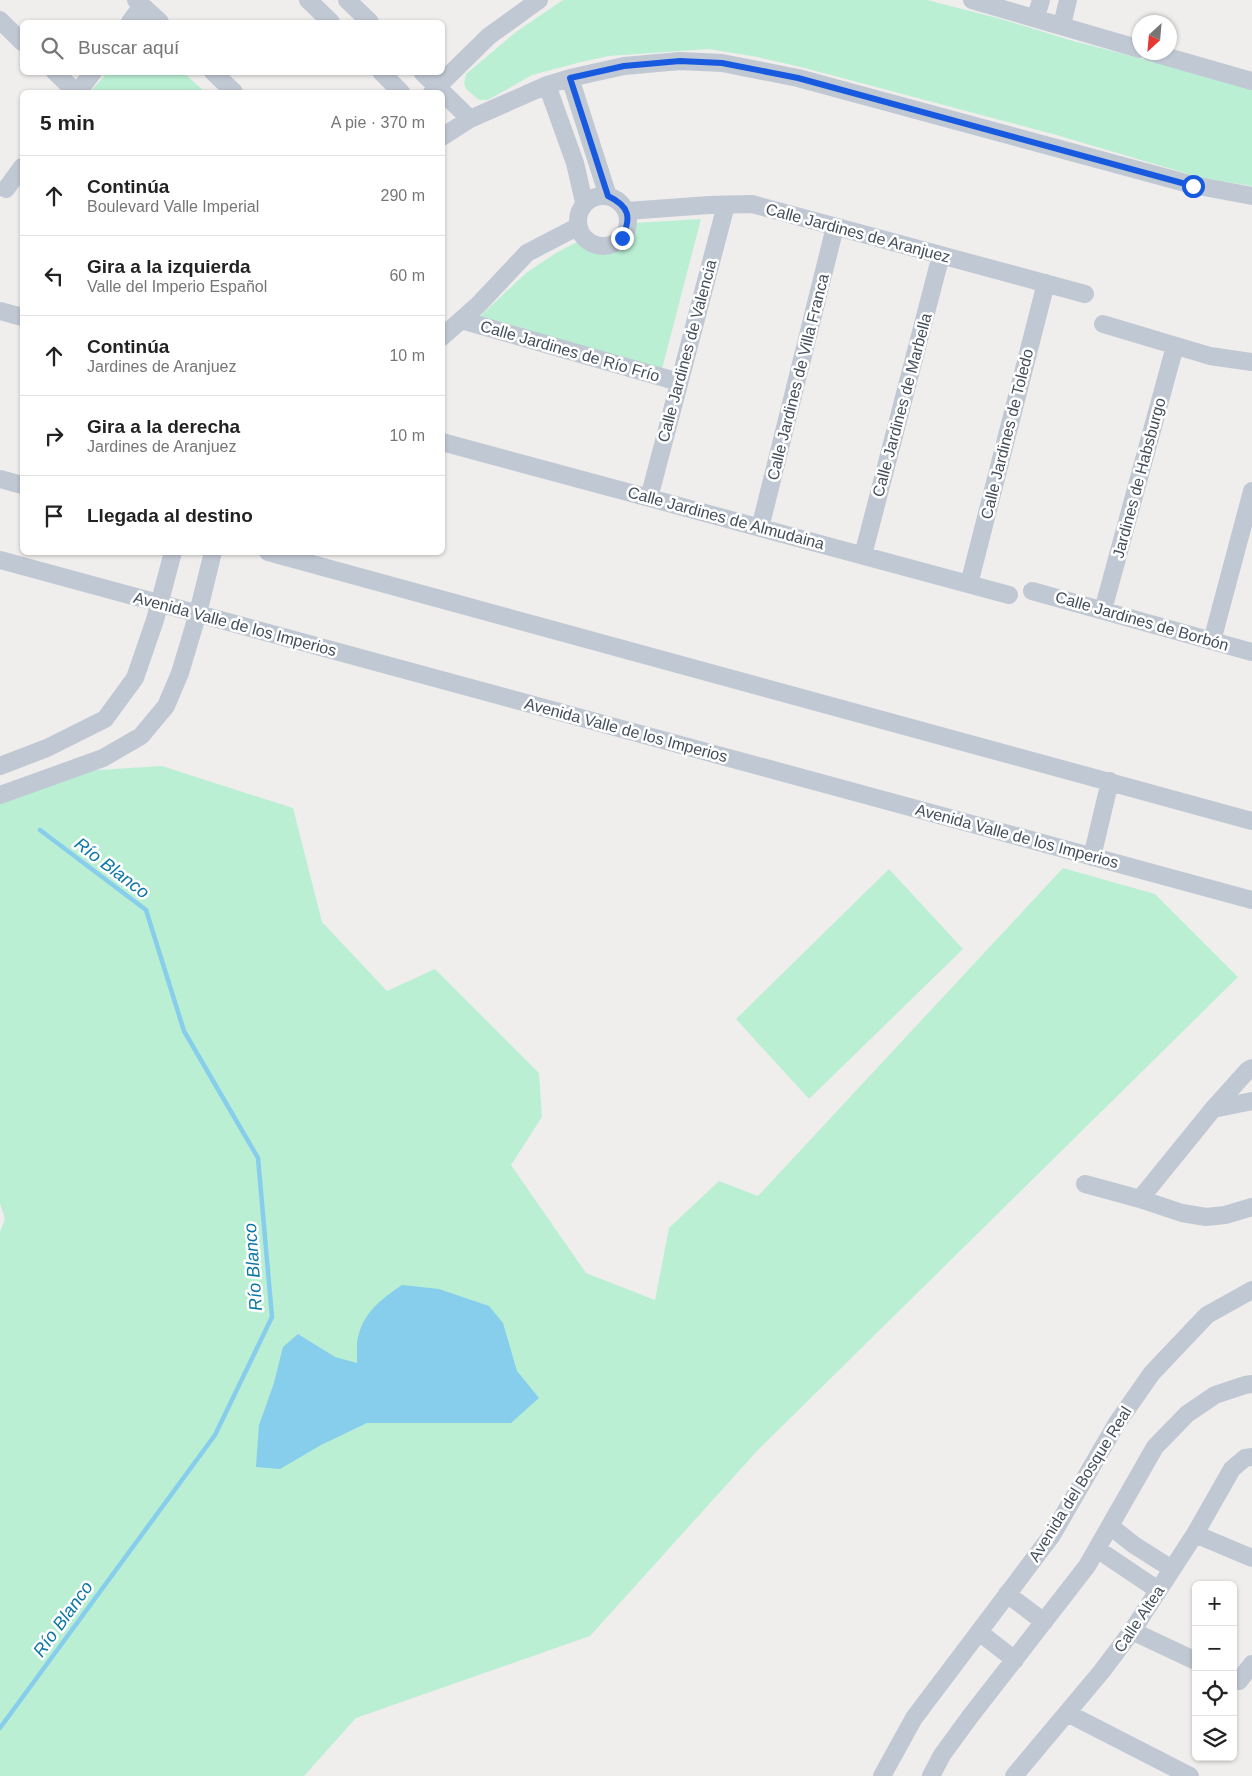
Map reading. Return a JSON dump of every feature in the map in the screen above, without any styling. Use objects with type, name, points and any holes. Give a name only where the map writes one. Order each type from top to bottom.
[{"type":"street","points":[[308,0],[329,20]]},
{"type":"street","points":[[347,0],[368,20]]},
{"type":"street","points":[[424,75],[434,90],[489,36],[539,0]]},
{"type":"street","points":[[972,0],[1132,47]]},
{"type":"street","points":[[1036,18],[1041,0]]},
{"type":"street","points":[[1062,25],[1068,0]]},
{"type":"street","points":[[131,20],[139,3],[158,20]]},
{"type":"street","points":[[0,20],[20,40]]},
{"type":"street","points":[[1177,60],[1252,81]]},
{"type":"street","points":[[445,134],[470,119],[547,84],[570,78],[624,66],[680,61],[722,63],[798,78],[1193,186],[1252,196]]},
{"type":"street","points":[[58,75],[75,90]]},
{"type":"street","points":[[79,90],[91,75]]},
{"type":"street","points":[[216,75],[232,90]]},
{"type":"street","points":[[570,78],[608,196]]},
{"type":"street","points":[[547,84],[575,164],[584,202]]},
{"type":"street","points":[[445,99],[470,119]]},
{"type":"street","points":[[563,130],[584,123]]},
{"type":"street","points":[[10,189],[20,171]]},
{"type":"street","points":[[595,196],[608,196],[620,201],[627,212],[628,225],[622,238],[611,246],[597,246],[584,239],[577,227],[578,214],[584,202],[595,196]]},
{"type":"street","name":"Calle Jardines de Aranjuez","points":[[627,212],[752,204],[1085,294]]},
{"type":"street","name":"Calle Jardines de Valencia","points":[[649,498],[726,205]]},
{"type":"street","points":[[445,334],[478,305],[527,252],[577,227]]},
{"type":"street","name":"Calle Jardines de Villa Franca","points":[[760,528],[835,227]]},
{"type":"street","name":"Calle Jardines de Marbella","points":[[863,555],[941,255]]},
{"type":"street","name":"Calle Jardines de Toledo","points":[[969,584],[1046,283]]},
{"type":"street","points":[[0,311],[20,316]]},
{"type":"street","name":"Calle Jardines de Río Frío","points":[[461,320],[679,382]]},
{"type":"street","points":[[1103,324],[1210,356],[1252,362]]},
{"type":"street","name":"Jardines de Habsburgo","points":[[1102,610],[1175,346]]},
{"type":"street","name":"Calle Jardines de Almudaina","points":[[445,443],[1009,595]]},
{"type":"street","points":[[0,478],[20,484]]},
{"type":"street","points":[[1212,641],[1252,491]]},
{"type":"street","points":[[0,766],[47,748],[105,718],[135,678],[160,603],[172,555]]},
{"type":"street","points":[[0,774],[5,793],[103,758],[142,736],[166,706],[180,673],[198,613],[212,555]]},
{"type":"street","points":[[279,555],[1252,821]]},
{"type":"street","name":"Avenida Valle de los Imperios","points":[[0,560],[1252,900]]},
{"type":"street","name":"Calle Jardines de Borbón","points":[[1032,591],[1252,652]]},
{"type":"street","points":[[1092,857],[1110,781]]},
{"type":"street","points":[[1140,1199],[1213,1109],[1248,1070],[1252,1068]]},
{"type":"street","points":[[1213,1109],[1252,1101]]},
{"type":"street","points":[[1085,1184],[1182,1213],[1206,1216],[1225,1215],[1252,1206]]},
{"type":"street","name":"Avenida del Bosque Real","points":[[882,1776],[914,1718],[1052,1535],[1117,1423],[1152,1373],[1207,1315],[1252,1290]]},
{"type":"street","points":[[931,1776],[942,1755],[1087,1566],[1155,1447],[1187,1414],[1215,1395],[1252,1384]]},
{"type":"street","name":"Calle Altea","points":[[1014,1776],[1102,1671],[1132,1631],[1195,1534],[1232,1469],[1245,1458],[1252,1457]]},
{"type":"street","points":[[1110,1526],[1134,1545],[1172,1568]]},
{"type":"street","points":[[1195,1534],[1252,1558]]},
{"type":"street","points":[[1097,1549],[1158,1590]]},
{"type":"street","points":[[1007,1594],[1044,1622]]},
{"type":"street","points":[[1132,1631],[1192,1659]]},
{"type":"street","points":[[978,1632],[1014,1660]]},
{"type":"street","points":[[1241,1683],[1252,1664]]},
{"type":"street","points":[[1067,1713],[1190,1776]]},
{"type":"green space","points":[[563,0],[927,0],[1132,56],[1132,60],[1147,60],[1252,87],[1252,186],[1202,178],[1053,134],[801,67],[709,49],[609,56],[581,62],[532,75],[488,100],[479,100],[466,89],[464,83],[466,74],[516,32]]},
{"type":"green space","points":[[105,75],[186,75],[203,90],[92,90]]},
{"type":"green space","points":[[701,219],[662,369],[478,318],[526,273],[556,253],[579,241],[593,250],[607,252],[614,250],[624,241],[635,223]]},
{"type":"green space","points":[[162,766],[293,808],[322,922],[387,991],[435,969],[539,1073],[542,1117],[511,1165],[586,1273],[655,1300],[669,1228],[719,1181],[758,1196],[1063,868],[1155,894],[1238,977],[757,1451],[590,1636],[356,1718],[304,1776],[0,1776],[0,1232],[5,1219],[0,1203],[0,800],[65,772]]},
{"type":"green space","points":[[889,869],[963,949],[809,1099],[736,1019]]},
{"type":"water","points":[[402,1285],[439,1289],[489,1306],[503,1323],[517,1371],[539,1398],[511,1423],[367,1423],[321,1445],[280,1469],[256,1467],[259,1425],[274,1383],[283,1347],[298,1334],[335,1357],[357,1363],[359,1333],[367,1316],[379,1302]]},
{"type":"waterway","name":"Río Blanco","points":[[0,1728],[215,1435],[272,1317],[258,1158],[184,1031],[146,910],[40,830]]},
{"type":"route","points":[[622,238],[628,225],[627,212],[620,201],[608,196],[570,78],[624,66],[680,61],[722,63],[798,78],[1104,160],[1193,186]]}]
